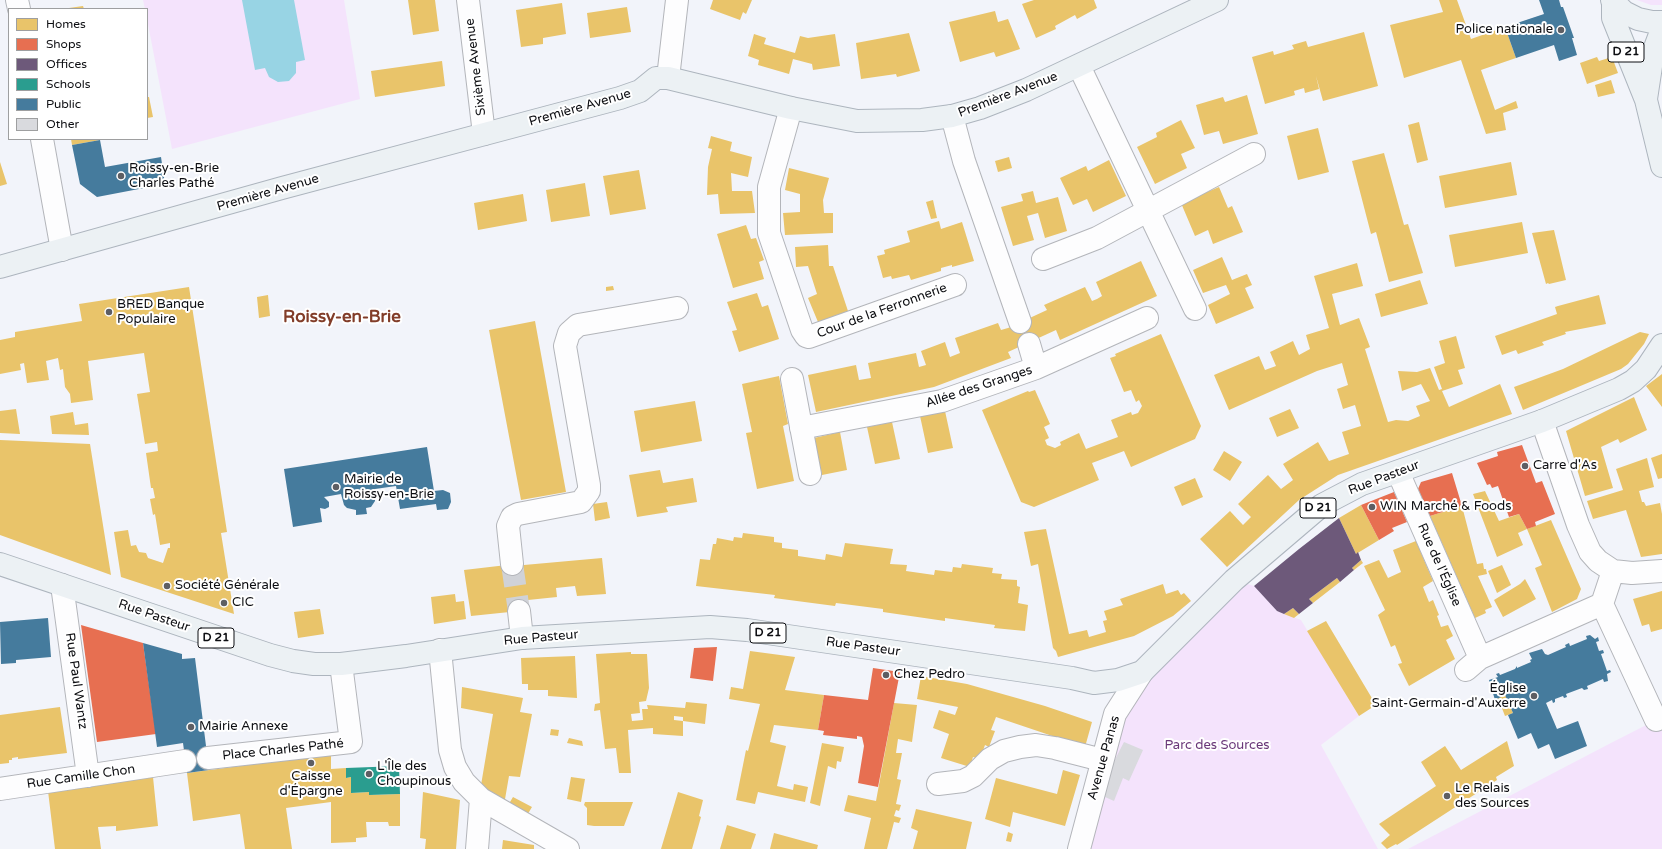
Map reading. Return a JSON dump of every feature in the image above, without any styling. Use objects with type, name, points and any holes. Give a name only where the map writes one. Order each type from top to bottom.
[{"type":"main road","name":"Première Avenue","points":[[0,267],[282,188],[631,95],[656,78],[668,78],[791,108],[857,121],[915,121],[952,116],[980,108],[1026,90],[1217,0]]},
{"type":"main road","points":[[1612,1],[1624,12],[1638,19],[1652,22],[1662,22]]},
{"type":"main road","name":"D 21","points":[[1612,1],[1613,18],[1646,100],[1662,166]]},
{"type":"main road","name":"D 21","points":[[1646,100],[1653,53],[1662,29]]},
{"type":"main road","name":"Rue Pasteur","points":[[0,564],[270,655],[293,661],[314,664],[341,664],[522,638],[710,627],[747,630],[1072,678],[1094,683],[1118,680],[1142,672],[1234,580],[1322,505],[1362,484],[1542,420],[1619,389],[1633,381],[1646,369],[1662,345]]},
{"type":"street","name":"Sixième Avenue","points":[[468,0],[484,134]]},
{"type":"street","points":[[668,78],[678,0]]},
{"type":"street","points":[[1079,66],[1195,309]]},
{"type":"street","name":"Cour de la Ferronnerie","points":[[791,108],[769,187],[769,233],[802,330],[806,336],[809,338],[955,285]]},
{"type":"street","points":[[952,116],[964,161],[1020,322]]},
{"type":"street","points":[[42,140],[62,250]]},
{"type":"street","points":[[1043,259],[1098,238],[1149,212],[1254,154]]},
{"type":"street","points":[[512,564],[508,526],[512,517],[518,514],[581,502],[589,491],[566,346],[569,333],[578,326],[677,308]]},
{"type":"street","name":"Allée des Granges","points":[[801,428],[942,401],[1036,368],[1147,318]]},
{"type":"street","points":[[1029,344],[1036,368]]},
{"type":"street","points":[[792,379],[810,474]]},
{"type":"street","points":[[1542,420],[1583,538],[1598,561],[1613,571],[1662,571]]},
{"type":"street","name":"Rue de l'Église","points":[[1398,472],[1473,664],[1602,604]]},
{"type":"street","points":[[1613,571],[1602,604],[1656,720]]},
{"type":"street","name":"Rue Paul Wantz","points":[[62,585],[88,776]]},
{"type":"street","points":[[519,611],[522,638]]},
{"type":"street","points":[[440,650],[450,750],[453,762],[464,782],[481,799],[568,849]]},
{"type":"street","name":"Place Charles Pathé","points":[[208,758],[351,742],[341,664]]},
{"type":"street","name":"Avenue Panas","points":[[1079,849],[1115,714],[1142,672]]},
{"type":"street","points":[[1094,683],[1106,695],[1115,714]]},
{"type":"street","points":[[938,784],[962,780],[972,776],[990,759],[1004,751],[1020,747],[1036,745],[1055,748],[1102,760]]},
{"type":"street","name":"Rue Camille Chon","points":[[0,789],[185,761]]},
{"type":"street","points":[[477,849],[481,799]]},
{"type":"green space","points":[[143,0],[344,0],[360,99],[172,149],[148,24],[148,8],[145,8]]},
{"type":"green space","points":[[1637,0],[1662,0],[1662,5],[1651,5]]},
{"type":"green space","name":"Parc des Sources","points":[[1234,580],[1254,586],[1277,611],[1301,620],[1359,716],[1321,745],[1378,849],[1079,849],[1115,714]]},
{"type":"green space","points":[[1662,717],[1662,849],[1408,849],[1609,744]]},
{"type":"water","points":[[242,0],[294,0],[305,60],[296,62],[296,73],[289,81],[278,82],[269,77],[265,68],[255,70]]},
{"type":"building: Homes","points":[[408,0],[435,0],[439,31],[413,35]]},
{"type":"building: Homes","points":[[713,0],[752,0],[746,14],[743,12],[740,20],[710,9]]},
{"type":"building: Homes","points":[[1034,0],[1094,0],[1097,8],[1077,19],[1075,15],[1055,26],[1056,29],[1036,38],[1022,4]]},
{"type":"building: Homes","points":[[1439,0],[1457,0],[1471,39],[1505,27],[1516,58],[1481,70],[1495,110],[1516,101],[1518,108],[1503,113],[1506,130],[1486,134],[1461,60],[1404,78],[1390,25],[1443,12]]},
{"type":"building: Homes","points":[[562,3],[566,34],[543,38],[543,44],[521,47],[516,10]]},
{"type":"building: Homes","points":[[83,6],[84,8],[69,8]]},
{"type":"building: Homes","points":[[627,7],[631,32],[590,38],[587,13]]},
{"type":"building: Homes","points":[[995,11],[998,22],[1008,19],[1020,49],[996,57],[994,52],[960,62],[949,22]]},
{"type":"building: Homes","points":[[1364,32],[1378,86],[1323,101],[1316,76],[1319,89],[1305,93],[1304,88],[1294,91],[1295,95],[1265,104],[1252,57],[1273,51],[1274,55],[1294,49],[1292,45],[1306,41],[1308,47]]},
{"type":"building: Homes","points":[[909,33],[920,71],[897,77],[896,74],[861,79],[856,43]]},
{"type":"building: Homes","points":[[754,34],[766,38],[764,44],[795,53],[800,36],[808,38],[835,34],[840,66],[813,70],[812,64],[793,59],[789,74],[758,65],[759,60],[748,56]]},
{"type":"building: Homes","points":[[1597,57],[1599,61],[1612,57],[1618,73],[1587,84],[1580,63]]},
{"type":"building: Homes","points":[[442,61],[445,86],[375,97],[371,71]]},
{"type":"building: Homes","points":[[1611,80],[1615,93],[1598,97],[1595,85]]},
{"type":"building: Homes","points":[[1247,95],[1258,134],[1223,144],[1219,131],[1204,135],[1196,105],[1223,97],[1225,102]]},
{"type":"building: Homes","points":[[148,97],[149,97],[153,117],[148,118]]},
{"type":"building: Homes","points":[[1181,120],[1195,148],[1181,154],[1187,168],[1155,184],[1137,147],[1157,137],[1156,133]]},
{"type":"building: Homes","points":[[1419,122],[1428,160],[1417,163],[1408,125]]},
{"type":"building: Homes","points":[[1318,128],[1329,172],[1298,180],[1287,136]]},
{"type":"building: Homes","points":[[711,136],[732,142],[730,151],[752,157],[748,177],[731,173],[732,191],[752,191],[755,213],[720,214],[718,194],[707,195],[708,167],[712,149],[708,148]]},
{"type":"building: Homes","points":[[71,140],[100,140],[72,145]]},
{"type":"building: Homes","points":[[1384,153],[1404,225],[1408,224],[1423,273],[1389,282],[1376,232],[1371,234],[1352,161]]},
{"type":"building: Homes","points":[[1009,157],[1012,168],[998,172],[995,161]]},
{"type":"building: Homes","points":[[1109,160],[1126,196],[1093,212],[1087,199],[1073,205],[1060,178],[1086,166],[1088,171]]},
{"type":"building: Homes","points":[[0,162],[7,184],[0,186]]},
{"type":"building: Homes","points":[[1511,162],[1517,195],[1445,208],[1439,176]]},
{"type":"building: Homes","points":[[789,168],[829,178],[823,200],[824,213],[833,213],[833,233],[785,235],[783,213],[800,212],[800,194],[785,190]]},
{"type":"building: Homes","points":[[639,170],[646,209],[610,215],[603,176]]},
{"type":"building: Homes","points":[[585,183],[590,216],[551,222],[546,190]]},
{"type":"building: Homes","points":[[1219,187],[1228,208],[1232,206],[1243,232],[1213,244],[1208,230],[1195,236],[1181,203]]},
{"type":"building: Homes","points":[[1033,191],[1036,203],[1058,197],[1067,231],[1045,238],[1038,213],[1027,216],[1034,240],[1013,246],[1001,207],[1023,201],[1021,194]]},
{"type":"building: Homes","points":[[523,194],[527,221],[478,230],[474,203]]},
{"type":"building: Homes","points":[[933,200],[937,218],[931,219],[926,202]]},
{"type":"building: Homes","points":[[939,221],[941,229],[962,222],[974,261],[952,267],[952,265],[941,268],[941,271],[911,280],[909,275],[892,279],[891,276],[883,278],[877,256],[885,254],[884,250],[910,242],[907,231]]},
{"type":"building: Homes","points":[[1522,222],[1528,253],[1455,267],[1449,235]]},
{"type":"building: Homes","points":[[746,225],[751,239],[756,238],[764,260],[759,262],[764,279],[733,288],[717,234]]},
{"type":"building: Homes","points":[[1554,230],[1566,280],[1546,284],[1532,233]]},
{"type":"building: Homes","points":[[828,245],[829,266],[833,266],[848,311],[818,322],[808,298],[817,294],[808,266],[796,267],[795,247]]},
{"type":"building: Homes","points":[[1222,257],[1232,280],[1247,274],[1252,285],[1245,288],[1254,308],[1216,324],[1208,305],[1230,294],[1226,285],[1203,293],[1193,270]]},
{"type":"building: Homes","points":[[1141,261],[1157,296],[1060,340],[1056,330],[1008,352],[1011,358],[934,387],[816,412],[808,375],[856,365],[859,380],[871,378],[868,363],[916,353],[919,367],[926,365],[921,351],[945,342],[950,357],[960,353],[955,338],[998,323],[1001,330],[1008,328],[1047,310],[1044,305],[1085,287],[1092,301],[1097,299],[1102,296],[1096,282]]},
{"type":"building: Homes","points":[[1357,263],[1363,286],[1332,294],[1340,325],[1359,318],[1370,347],[1365,349],[1388,422],[1396,420],[1408,421],[1420,416],[1416,406],[1430,401],[1421,384],[1402,391],[1398,371],[1417,372],[1430,368],[1439,390],[1442,389],[1434,367],[1445,363],[1439,341],[1456,336],[1465,368],[1458,370],[1463,384],[1442,391],[1449,407],[1500,384],[1512,414],[1338,475],[1299,500],[1227,567],[1200,539],[1230,511],[1243,525],[1251,517],[1238,504],[1268,475],[1281,489],[1293,480],[1283,464],[1318,442],[1329,461],[1349,454],[1342,432],[1361,426],[1355,405],[1343,409],[1337,389],[1348,385],[1342,363],[1317,371],[1229,410],[1214,375],[1259,356],[1265,370],[1276,366],[1270,352],[1293,341],[1299,355],[1310,349],[1306,335],[1329,328],[1314,276]]},
{"type":"building: Homes","points":[[1420,280],[1428,304],[1381,317],[1375,294]]},
{"type":"building: Homes","points":[[613,286],[614,290],[606,291],[606,287]]},
{"type":"building: Homes","points":[[189,287],[227,532],[221,533],[234,614],[121,577],[114,532],[128,530],[131,546],[136,545],[139,552],[146,553],[148,558],[163,563],[168,548],[170,548],[170,543],[160,545],[155,514],[153,515],[150,499],[155,498],[153,488],[151,488],[146,453],[158,451],[157,442],[145,444],[137,394],[150,392],[144,353],[88,361],[93,400],[71,403],[70,394],[65,387],[63,369],[60,370],[58,358],[46,361],[49,380],[27,383],[24,363],[20,364],[21,370],[0,374],[0,340],[15,337],[15,332],[82,321],[79,304]]},
{"type":"building: Homes","points":[[757,293],[762,307],[768,305],[779,339],[739,352],[732,331],[737,330],[727,302]]},
{"type":"building: Homes","points":[[268,295],[270,316],[259,318],[257,297]]},
{"type":"building: Homes","points":[[1599,295],[1606,324],[1565,332],[1566,334],[1542,342],[1544,345],[1518,354],[1516,350],[1502,355],[1495,336],[1557,314],[1555,307]]},
{"type":"building: Homes","points":[[535,321],[566,492],[521,500],[489,330]]},
{"type":"building: Homes","points":[[1640,332],[1649,334],[1644,344],[1628,364],[1621,369],[1523,410],[1514,387],[1563,369]]},
{"type":"building: Homes","points":[[1161,334],[1201,426],[1195,439],[1131,467],[1124,451],[1092,463],[1099,480],[1034,507],[1021,502],[982,410],[1028,391],[1035,390],[1050,424],[1044,427],[1049,438],[1045,440],[1047,445],[1055,448],[1061,445],[1060,442],[1079,433],[1086,449],[1118,437],[1111,420],[1131,412],[1132,415],[1138,413],[1142,406],[1139,400],[1136,402],[1131,390],[1124,392],[1110,358],[1116,356],[1115,354]]},
{"type":"building: Homes","points":[[1662,374],[1662,407],[1646,386]]},
{"type":"building: Homes","points":[[779,376],[788,424],[783,426],[794,481],[757,489],[746,433],[752,432],[742,384]]},
{"type":"building: Homes","points":[[1634,397],[1647,430],[1620,443],[1618,439],[1601,447],[1613,488],[1585,496],[1566,431]]},
{"type":"building: Homes","points":[[695,401],[702,441],[641,452],[634,411]]},
{"type":"building: Homes","points":[[16,409],[20,434],[0,433],[0,411]]},
{"type":"building: Homes","points":[[1290,409],[1299,428],[1277,437],[1269,418]]},
{"type":"building: Homes","points":[[945,411],[953,448],[928,453],[920,416]]},
{"type":"building: Homes","points":[[73,412],[75,425],[88,423],[89,435],[52,434],[50,416]]},
{"type":"building: Homes","points":[[892,422],[900,459],[875,464],[867,427]]},
{"type":"building: Homes","points":[[840,432],[847,470],[822,475],[814,438]]},
{"type":"building: Homes","points":[[0,440],[90,444],[111,575],[0,535]]},
{"type":"building: Homes","points":[[1224,451],[1242,462],[1230,481],[1213,470]]},
{"type":"building: Homes","points":[[1662,454],[1662,478],[1658,479],[1651,458]]},
{"type":"building: Homes","points":[[1647,458],[1654,487],[1639,491],[1642,502],[1644,502],[1646,506],[1660,503],[1662,514],[1662,554],[1641,557],[1626,510],[1593,519],[1587,501],[1623,490],[1616,469]]},
{"type":"building: Homes","points":[[660,470],[663,483],[693,478],[697,502],[666,507],[668,512],[637,517],[629,475]]},
{"type":"building: Homes","points":[[1195,478],[1203,497],[1182,506],[1174,487]]},
{"type":"building: Homes","points":[[1485,491],[1499,521],[1519,514],[1527,529],[1518,533],[1523,545],[1497,557],[1473,494]]},
{"type":"building: Homes","points":[[607,502],[610,518],[595,521],[593,504]]},
{"type":"building: Homes","points":[[1361,505],[1379,540],[1356,554],[1339,518]]},
{"type":"building: Homes","points":[[1462,506],[1477,564],[1483,563],[1484,569],[1486,569],[1487,574],[1478,576],[1492,607],[1485,610],[1486,613],[1475,618],[1430,516]]},
{"type":"building: Homes","points":[[1551,520],[1581,589],[1577,599],[1552,612],[1535,568],[1542,565],[1527,529]]},
{"type":"building: Homes","points":[[1046,529],[1069,634],[1087,630],[1089,637],[1106,632],[1103,621],[1107,620],[1104,611],[1123,605],[1120,599],[1163,584],[1166,594],[1178,590],[1181,595],[1184,593],[1191,601],[1173,616],[1134,636],[1058,657],[1053,648],[1038,564],[1031,566],[1024,532]]},
{"type":"building: Homes","points":[[743,533],[774,537],[774,542],[782,543],[782,548],[798,550],[798,556],[825,560],[826,554],[842,557],[845,543],[893,549],[890,564],[907,565],[906,571],[934,575],[935,570],[952,572],[953,567],[961,568],[962,564],[993,568],[992,573],[1002,574],[1001,579],[1017,580],[1017,586],[1020,587],[1018,603],[1028,605],[1025,631],[994,628],[995,625],[945,618],[945,621],[883,612],[883,609],[836,603],[835,606],[774,598],[775,595],[696,586],[700,559],[710,560],[713,544],[716,544],[717,538],[733,541],[734,537],[742,538]]},
{"type":"building: Homes","points":[[1416,541],[1433,581],[1423,587],[1429,602],[1433,600],[1439,615],[1437,616],[1441,627],[1448,625],[1453,636],[1446,640],[1455,659],[1409,686],[1398,664],[1402,663],[1395,645],[1391,647],[1378,615],[1385,610],[1364,566],[1379,560],[1388,578],[1401,572],[1393,550]]},
{"type":"building: Homes","points":[[602,558],[606,594],[577,596],[575,586],[556,588],[557,597],[528,600],[529,610],[471,616],[464,570],[524,563],[524,565]]},
{"type":"building: Homes","points":[[1361,560],[1363,563],[1354,570],[1352,568]]},
{"type":"building: Homes","points":[[1502,565],[1511,585],[1497,593],[1488,571]]},
{"type":"building: Homes","points":[[1337,578],[1340,582],[1313,603],[1309,599]]},
{"type":"building: Homes","points":[[1525,579],[1536,599],[1503,617],[1494,600],[1520,584]]},
{"type":"building: Homes","points":[[1662,591],[1662,629],[1651,632],[1649,624],[1642,626],[1633,599]]},
{"type":"building: Homes","points":[[455,594],[456,602],[464,601],[466,619],[434,624],[431,597]]},
{"type":"building: Homes","points":[[1293,608],[1299,614],[1294,618],[1284,614]]},
{"type":"building: Homes","points":[[320,609],[324,634],[298,638],[294,612]]},
{"type":"building: Homes","points":[[1326,621],[1376,705],[1359,716],[1307,631]]},
{"type":"building: Homes","points":[[750,651],[795,657],[785,690],[824,695],[818,730],[774,725],[770,742],[786,746],[777,786],[793,790],[794,784],[808,787],[805,802],[758,792],[755,804],[736,800],[746,750],[748,751],[760,704],[729,699],[731,687],[743,689]]},
{"type":"building: Homes","points":[[631,652],[631,654],[647,654],[649,688],[646,701],[639,702],[640,713],[631,714],[632,721],[643,720],[642,709],[648,709],[647,705],[685,708],[686,702],[707,704],[705,724],[683,721],[683,736],[653,734],[653,728],[628,730],[631,773],[619,773],[616,748],[605,749],[600,710],[594,711],[595,704],[600,703],[596,654]],"holes":[[[674,716],[683,717],[683,721],[674,720]]]},
{"type":"building: Homes","points":[[575,656],[577,698],[548,696],[548,690],[528,690],[528,684],[522,684],[521,658]]},
{"type":"building: Homes","points":[[921,676],[967,684],[1045,706],[1092,722],[1085,747],[996,717],[991,730],[995,731],[989,747],[985,745],[980,759],[973,757],[970,767],[941,758],[949,734],[933,728],[939,710],[955,715],[958,707],[917,699]]},
{"type":"building: Homes","points":[[462,687],[523,698],[520,712],[532,714],[520,777],[509,776],[504,805],[480,791],[493,714],[461,708]]},
{"type":"building: Homes","points":[[1505,695],[1513,713],[1505,716],[1498,698]]},
{"type":"building: Homes","points":[[894,703],[917,705],[912,742],[898,739],[896,753],[902,753],[897,779],[901,780],[896,804],[901,805],[899,811],[896,810],[894,816],[901,818],[899,823],[894,822],[887,849],[864,849],[871,818],[844,811],[848,795],[876,801]]},
{"type":"building: Homes","points":[[60,707],[67,753],[18,759],[18,757],[9,760],[9,763],[0,764],[0,715]]},
{"type":"building: Homes","points":[[551,729],[559,730],[558,736],[550,735]]},
{"type":"building: Homes","points":[[569,738],[582,741],[583,746],[567,743]]},
{"type":"building: Homes","name":"Le Relais des Sources","points":[[1507,741],[1514,766],[1496,777],[1497,780],[1397,845],[1396,844],[1387,849],[1381,843],[1390,835],[1379,824],[1436,786],[1421,762],[1445,746],[1461,770]]},
{"type":"building: Homes","points":[[822,743],[844,747],[841,762],[837,761],[836,769],[828,766],[820,806],[810,803]]},
{"type":"building: Homes","points":[[331,754],[331,769],[346,768],[346,778],[351,777],[351,793],[369,792],[369,795],[400,794],[400,826],[389,826],[388,822],[366,822],[367,837],[356,838],[356,842],[331,843],[331,802],[286,808],[292,849],[245,849],[240,814],[193,821],[187,773]]},
{"type":"building: Homes","points":[[1063,770],[1080,775],[1065,826],[1013,812],[1010,827],[985,819],[996,778],[1057,794]]},
{"type":"building: Homes","points":[[153,777],[158,826],[116,831],[116,826],[98,827],[101,849],[55,849],[48,791]]},
{"type":"building: Homes","points":[[571,777],[585,779],[581,802],[567,799]]},
{"type":"building: Homes","points":[[423,792],[460,800],[456,849],[425,849],[426,839],[420,838]]},
{"type":"building: Homes","points":[[678,792],[703,800],[699,816],[701,817],[692,849],[661,849]]},
{"type":"building: Homes","points":[[513,797],[532,807],[526,817],[507,807]]},
{"type":"building: Homes","points":[[585,802],[633,802],[624,826],[594,826],[587,825],[587,808],[584,805]]},
{"type":"building: Homes","points":[[916,809],[972,822],[966,849],[913,849],[918,831],[911,828]]},
{"type":"building: Homes","points":[[727,825],[756,834],[751,849],[720,849]]},
{"type":"building: Homes","points":[[1008,832],[1013,834],[1011,842],[1006,841]]},
{"type":"building: Homes","points":[[774,833],[818,845],[817,849],[770,849]]},
{"type":"building: Homes","points":[[503,840],[534,845],[534,849],[502,849]]},
{"type":"building: Shops","points":[[1522,445],[1536,483],[1542,481],[1555,514],[1535,522],[1536,526],[1527,529],[1519,514],[1509,517],[1498,486],[1492,488],[1490,484],[1487,485],[1477,463],[1498,456],[1497,452]]},
{"type":"building: Shops","points":[[1452,473],[1462,506],[1430,516],[1418,489],[1421,482]]},
{"type":"building: Shops","points":[[1394,492],[1407,522],[1392,528],[1394,531],[1379,540],[1361,505]]},
{"type":"building: Shops","points":[[81,625],[143,643],[156,734],[97,742]]},
{"type":"building: Shops","points":[[717,647],[713,681],[690,678],[694,648]]},
{"type":"building: Shops","points":[[873,668],[900,672],[878,787],[858,783],[864,746],[862,737],[857,736],[857,739],[823,735],[824,731],[818,730],[824,695],[868,700]]},
{"type":"building: Offices","points":[[1339,518],[1356,554],[1358,552],[1361,560],[1352,568],[1354,570],[1340,582],[1337,578],[1309,599],[1313,603],[1299,614],[1293,608],[1284,614],[1277,611],[1254,586]]},
{"type":"building: Schools","points":[[399,766],[400,794],[369,795],[369,792],[351,793],[351,777],[346,778],[346,768]]},
{"type":"building: Public","points":[[1539,0],[1559,0],[1574,38],[1572,38],[1577,55],[1559,61],[1554,45],[1516,58],[1505,27],[1544,14]]},
{"type":"building: Public","name":"Roissy-en-Brie Charles Pathé","points":[[100,140],[105,167],[161,157],[165,184],[97,197],[80,184],[72,145]]},
{"type":"building: Public","name":"Mairie de Roissy-en-Brie","points":[[427,447],[434,491],[443,490],[450,493],[451,502],[448,509],[437,510],[436,504],[400,509],[396,486],[375,489],[375,501],[371,507],[366,508],[367,514],[356,515],[356,510],[347,508],[344,505],[341,494],[324,497],[329,502],[329,507],[325,509],[320,508],[322,522],[293,527],[284,469]]},
{"type":"building: Public","points":[[48,618],[51,657],[16,660],[16,663],[1,664],[0,622]]},
{"type":"building: Public","name":"Église Saint-Germain-d'Auxerre","points":[[1590,635],[1595,639],[1598,637],[1599,641],[1596,642],[1599,651],[1603,650],[1604,653],[1601,654],[1607,671],[1610,670],[1611,672],[1607,674],[1608,681],[1604,682],[1603,679],[1587,686],[1588,689],[1584,690],[1582,688],[1566,694],[1567,697],[1564,698],[1563,696],[1555,699],[1555,702],[1553,703],[1552,700],[1546,703],[1557,729],[1578,721],[1587,746],[1555,759],[1549,744],[1538,749],[1531,733],[1518,739],[1508,715],[1513,713],[1505,695],[1495,700],[1489,680],[1498,677],[1496,674],[1499,673],[1500,675],[1515,669],[1517,666],[1517,668],[1531,662],[1530,660],[1532,659],[1529,653],[1542,649],[1545,654],[1548,655],[1566,647],[1565,645],[1569,643],[1570,646],[1587,639],[1586,636]]},
{"type":"building: Public","points":[[143,643],[182,654],[182,659],[195,658],[209,770],[187,773],[183,743],[157,747]]},
{"type":"building: Other","points":[[1124,742],[1143,750],[1129,781],[1123,778],[1114,801],[1105,797],[1102,803],[1108,773]]},
{"type":"tunnel","points":[[512,564],[519,611]]},
{"type":"place","name":"Police nationale","points":[[1561,30]]},
{"type":"place","name":"Roissy-en-Brie Charles Pathé","points":[[121,176]]},
{"type":"place","name":"BRED Banque Populaire","points":[[109,312]]},
{"type":"place","name":"Carre d'As","points":[[1525,466]]},
{"type":"place","name":"Mairie de Roissy-en-Brie","points":[[336,487]]},
{"type":"place","name":"WIN Marché & Foods","points":[[1372,507]]},
{"type":"place","name":"Société Générale","points":[[167,586]]},
{"type":"place","name":"CIC","points":[[224,603]]},
{"type":"place","name":"Chez Pedro","points":[[886,675]]},
{"type":"place","name":"Église Saint-Germain-d'Auxerre","points":[[1534,696]]},
{"type":"place","name":"Mairie Annexe","points":[[191,727]]},
{"type":"place","name":"Caisse d'Épargne","points":[[311,763]]},
{"type":"place","name":"L'Île des Choupinous","points":[[369,774]]},
{"type":"place","name":"Le Relais des Sources","points":[[1447,796]]},
{"type":"district","name":"Roissy-en-Brie","points":[[342,318]]}]
